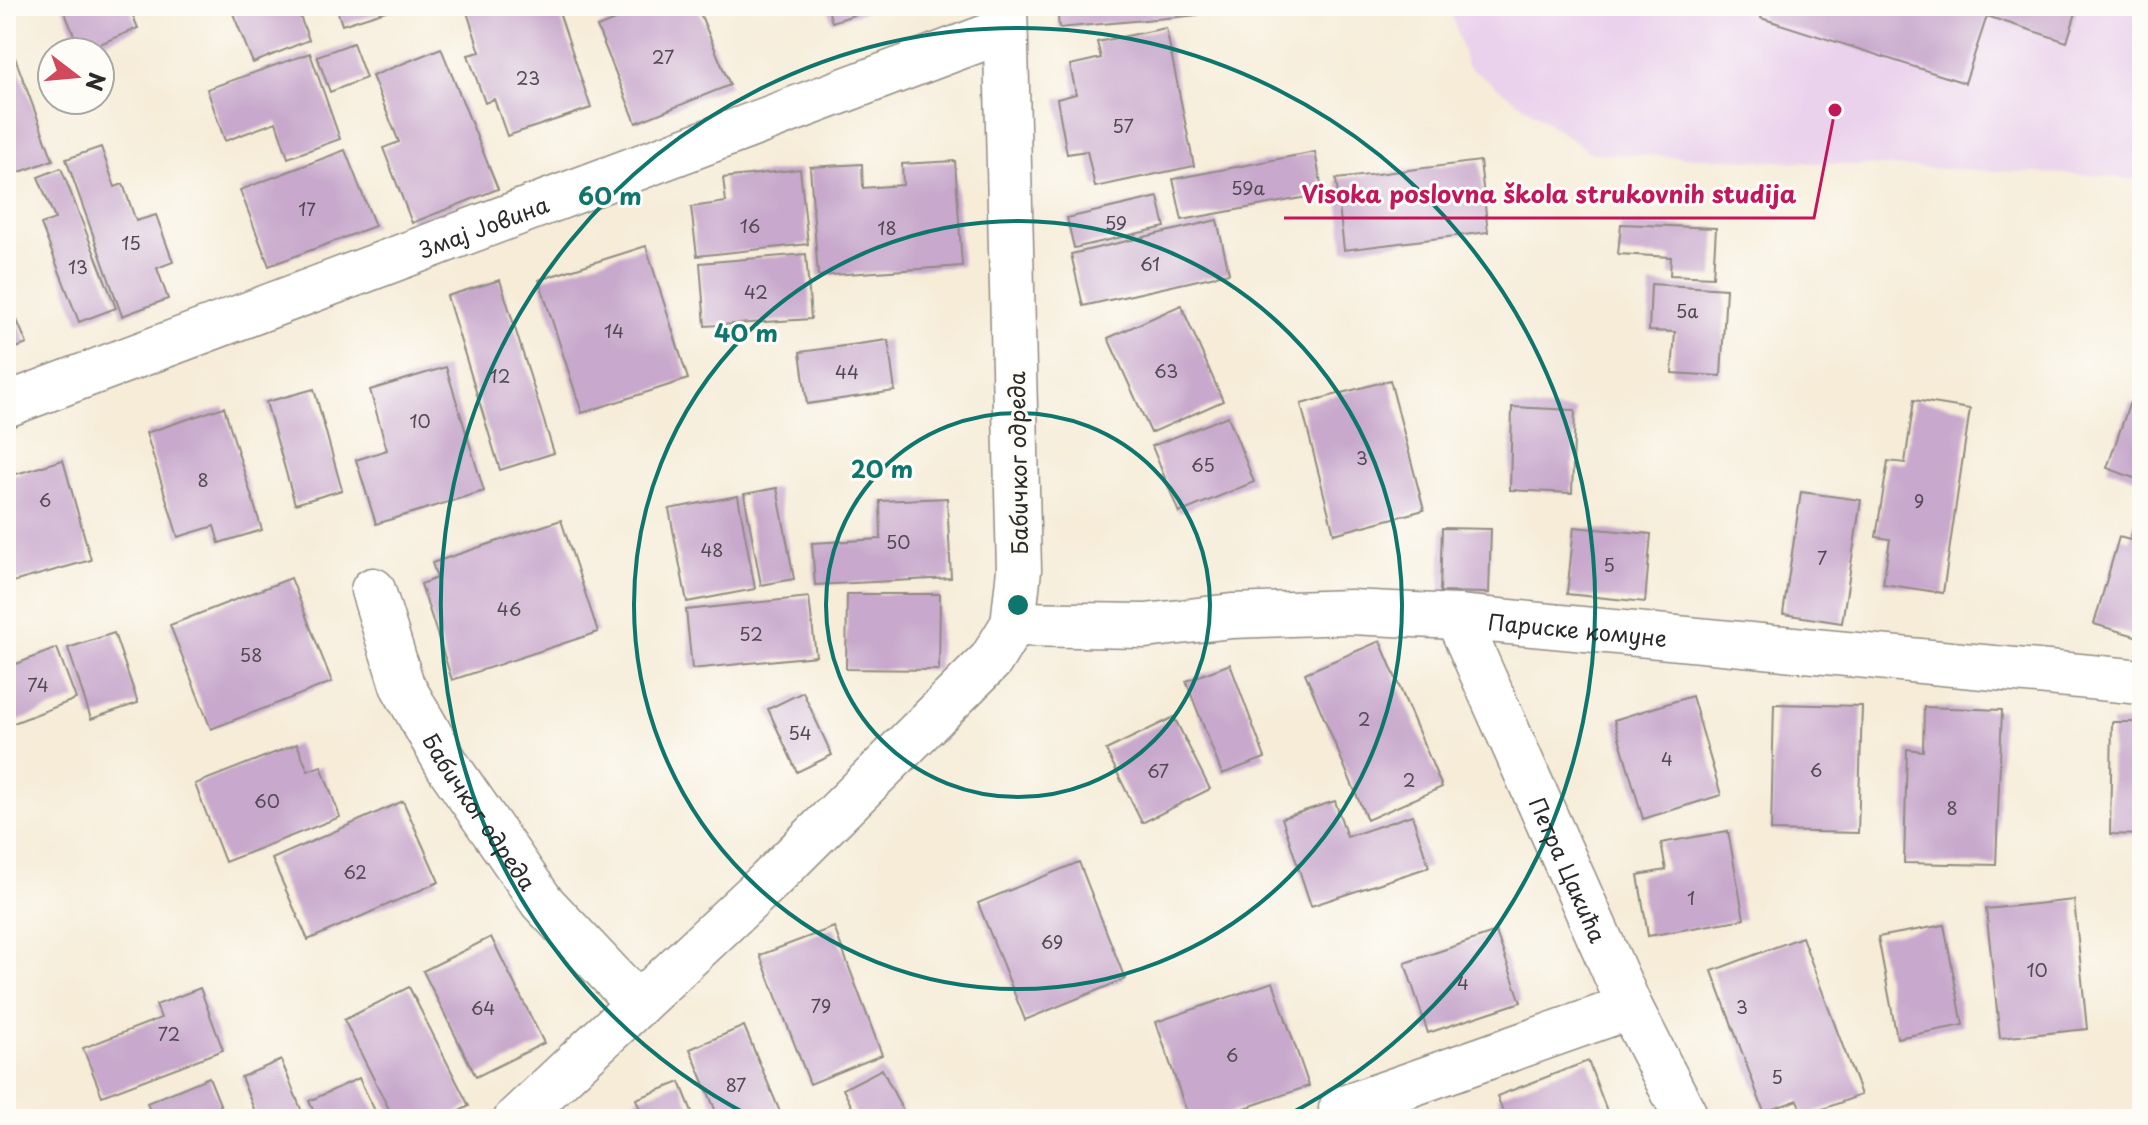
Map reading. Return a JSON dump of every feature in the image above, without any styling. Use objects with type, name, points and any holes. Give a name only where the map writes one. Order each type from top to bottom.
[{"type":"street","name":"Змај Јовина","points":[[6,405],[1005,18]]},
{"type":"street","name":"Бабичког одреда","points":[[516,1119],[769,881],[980,671],[991,660],[1013,624],[1019,570],[1005,18]]},
{"type":"street","name":"Бабичког одреда","points":[[373,590],[402,685],[448,766],[542,902],[638,1004]]},
{"type":"street","name":"Париске комуне","points":[[1013,624],[1145,626],[1232,616],[1350,612],[1457,617],[2142,682]]},
{"type":"street","name":"Петра Цакића","points":[[1457,617],[1630,1007],[1687,1119]]},
{"type":"street","points":[[1341,1109],[1630,1007]]},
{"type":"shaded area","points":[[1449,6],[2142,6],[2142,180],[2092,175],[1591,153],[1467,66]]},
{"type":"building","points":[[62,6],[129,6],[138,28],[116,37],[74,36]]},
{"type":"building","points":[[230,6],[296,6],[309,40],[253,63]]},
{"type":"building","points":[[336,6],[398,6],[398,7],[342,25]]},
{"type":"building","points":[[465,6],[557,6],[591,108],[507,136],[494,99],[485,103],[468,55],[480,52]]},
{"type":"building","points":[[649,6],[697,6],[730,85],[636,123],[597,27]]},
{"type":"building","points":[[827,6],[879,6],[879,7],[832,22]]},
{"type":"building","points":[[1057,6],[1198,6],[1198,15],[1059,28]]},
{"type":"building","points":[[1764,6],[2078,6],[2067,42],[1987,16],[1965,83],[1761,18]]},
{"type":"building","points":[[1166,28],[1194,166],[1095,187],[1087,151],[1067,154],[1057,99],[1076,94],[1070,65],[1101,58],[1097,42]]},
{"type":"building","points":[[353,43],[366,78],[330,92],[317,56]]},
{"type":"building","points":[[441,48],[498,189],[412,223],[383,148],[399,142],[372,76]]},
{"type":"building","points":[[310,53],[340,139],[288,158],[276,122],[225,141],[207,89]]},
{"type":"building","points":[[14,55],[53,160],[6,177],[6,58]]},
{"type":"building","points":[[101,147],[115,187],[123,184],[136,221],[156,215],[173,262],[157,268],[168,299],[122,316],[66,159]]},
{"type":"building","points":[[345,150],[375,226],[269,266],[240,190]]},
{"type":"building","points":[[1315,152],[1323,194],[1182,220],[1173,179]]},
{"type":"building","points":[[955,161],[962,266],[818,276],[810,167],[862,164],[863,188],[903,185],[902,164]]},
{"type":"building","points":[[1480,161],[1488,232],[1344,250],[1336,179]]},
{"type":"building","points":[[61,168],[116,308],[79,322],[41,224],[55,219],[38,177]]},
{"type":"building","points":[[800,169],[808,244],[697,256],[691,207],[726,202],[723,178]]},
{"type":"building","points":[[1158,197],[1165,227],[1074,248],[1067,218]]},
{"type":"building","points":[[1217,220],[1229,273],[1083,306],[1071,254]]},
{"type":"building","points":[[1621,224],[1716,228],[1713,277],[1670,275],[1671,257],[1618,254]]},
{"type":"building","points":[[646,246],[688,379],[582,413],[539,280]]},
{"type":"building","points":[[806,254],[811,319],[705,326],[700,263]]},
{"type":"building","points":[[500,280],[554,453],[500,470],[447,296]]},
{"type":"building","points":[[1651,284],[1726,289],[1721,376],[1672,373],[1675,332],[1649,331]]},
{"type":"building","points":[[6,294],[27,344],[6,352]]},
{"type":"building","points":[[1181,305],[1223,401],[1151,433],[1108,338]]},
{"type":"building","points":[[888,340],[895,391],[807,404],[800,352]]},
{"type":"building","points":[[446,367],[484,491],[376,524],[356,460],[387,450],[370,390]]},
{"type":"building","points":[[1390,380],[1424,510],[1334,534],[1301,404]]},
{"type":"building","points":[[314,389],[342,490],[295,504],[266,402]]},
{"type":"building","points":[[1914,400],[1970,409],[1943,593],[1883,584],[1890,539],[1876,537],[1888,461],[1905,463]]},
{"type":"building","points":[[2130,402],[2142,406],[2142,481],[2107,468]]},
{"type":"building","points":[[224,407],[262,530],[219,543],[214,526],[178,537],[146,433]]},
{"type":"building","points":[[1512,407],[1575,410],[1572,493],[1510,490]]},
{"type":"building","points":[[1228,416],[1254,482],[1179,513],[1152,446]]},
{"type":"building","points":[[63,460],[91,560],[6,584],[6,477]]},
{"type":"building","points":[[777,488],[794,579],[761,585],[744,494]]},
{"type":"building","points":[[1801,492],[1861,500],[1842,623],[1783,614]]},
{"type":"building","points":[[738,496],[755,589],[687,602],[669,509]]},
{"type":"building","points":[[947,498],[951,578],[815,585],[812,543],[881,539],[880,501]]},
{"type":"building","points":[[2138,510],[2142,511],[2142,638],[2094,624],[2119,537],[2130,540]]},
{"type":"building","points":[[561,520],[598,632],[452,680],[421,584],[437,578],[432,563]]},
{"type":"building","points":[[1574,527],[1651,534],[1645,602],[1567,594]]},
{"type":"building","points":[[1442,528],[1491,529],[1489,593],[1440,592]]},
{"type":"building","points":[[291,578],[332,682],[211,729],[170,625]]},
{"type":"building","points":[[847,594],[940,594],[939,670],[846,669]]},
{"type":"building","points":[[809,597],[816,656],[692,669],[686,610]]},
{"type":"building","points":[[114,633],[138,703],[91,719],[68,648]]},
{"type":"building","points":[[1380,641],[1442,787],[1367,820],[1305,673]]},
{"type":"building","points":[[57,648],[76,699],[6,726],[6,668]]},
{"type":"building","points":[[1230,664],[1265,758],[1222,774],[1186,681]]},
{"type":"building","points":[[803,692],[832,755],[797,772],[768,709]]},
{"type":"building","points":[[1692,696],[1721,795],[1643,819],[1614,720]]},
{"type":"building","points":[[1774,704],[1862,706],[1858,833],[1771,831]]},
{"type":"building","points":[[1924,707],[2002,710],[1996,865],[1904,863],[1907,749],[1923,751]]},
{"type":"building","points":[[1174,717],[1210,789],[1142,823],[1106,750]]},
{"type":"building","points":[[2112,722],[2142,722],[2142,835],[2110,834]]},
{"type":"building","points":[[297,744],[308,771],[321,766],[340,817],[225,862],[195,784]]},
{"type":"building","points":[[403,801],[439,882],[308,940],[272,859]]},
{"type":"building","points":[[1335,801],[1347,837],[1412,815],[1429,867],[1311,906],[1282,818]]},
{"type":"building","points":[[1728,831],[1744,919],[1648,936],[1638,875],[1666,870],[1661,843]]},
{"type":"building","points":[[1079,862],[1125,979],[1025,1020],[978,903]]},
{"type":"building","points":[[2074,900],[2087,1029],[2000,1038],[1986,909]]},
{"type":"building","points":[[1944,925],[1963,1025],[1897,1038],[1878,937]]},
{"type":"building","points":[[834,927],[882,1055],[810,1084],[760,955]]},
{"type":"building","points":[[1496,932],[1521,1002],[1428,1033],[1405,963]]},
{"type":"building","points":[[491,937],[544,1043],[476,1077],[423,971]]},
{"type":"building","points":[[1802,937],[1861,1095],[1804,1116],[1798,1100],[1764,1112],[1712,971]]},
{"type":"building","points":[[1273,982],[1309,1086],[1213,1119],[1189,1119],[1156,1022]]},
{"type":"building","points":[[409,987],[469,1106],[445,1119],[394,1119],[344,1020]]},
{"type":"building","points":[[200,988],[223,1050],[102,1096],[83,1048],[161,1018],[156,1005]]},
{"type":"building","points":[[744,1026],[783,1119],[719,1119],[690,1049]]},
{"type":"building","points":[[281,1060],[305,1119],[258,1119],[241,1077]]},
{"type":"building","points":[[1588,1061],[1610,1119],[1506,1119],[1497,1096]]},
{"type":"building","points":[[882,1069],[907,1119],[858,1119],[843,1089]]},
{"type":"building","points":[[209,1077],[226,1119],[153,1119],[147,1103]]},
{"type":"building","points":[[359,1078],[379,1119],[317,1119],[309,1101]]},
{"type":"building","points":[[680,1082],[695,1119],[644,1119],[636,1099]]},
{"type":"place","name":"Visoka poslovna škola strukovnih studija","points":[[1835,110]]}]
